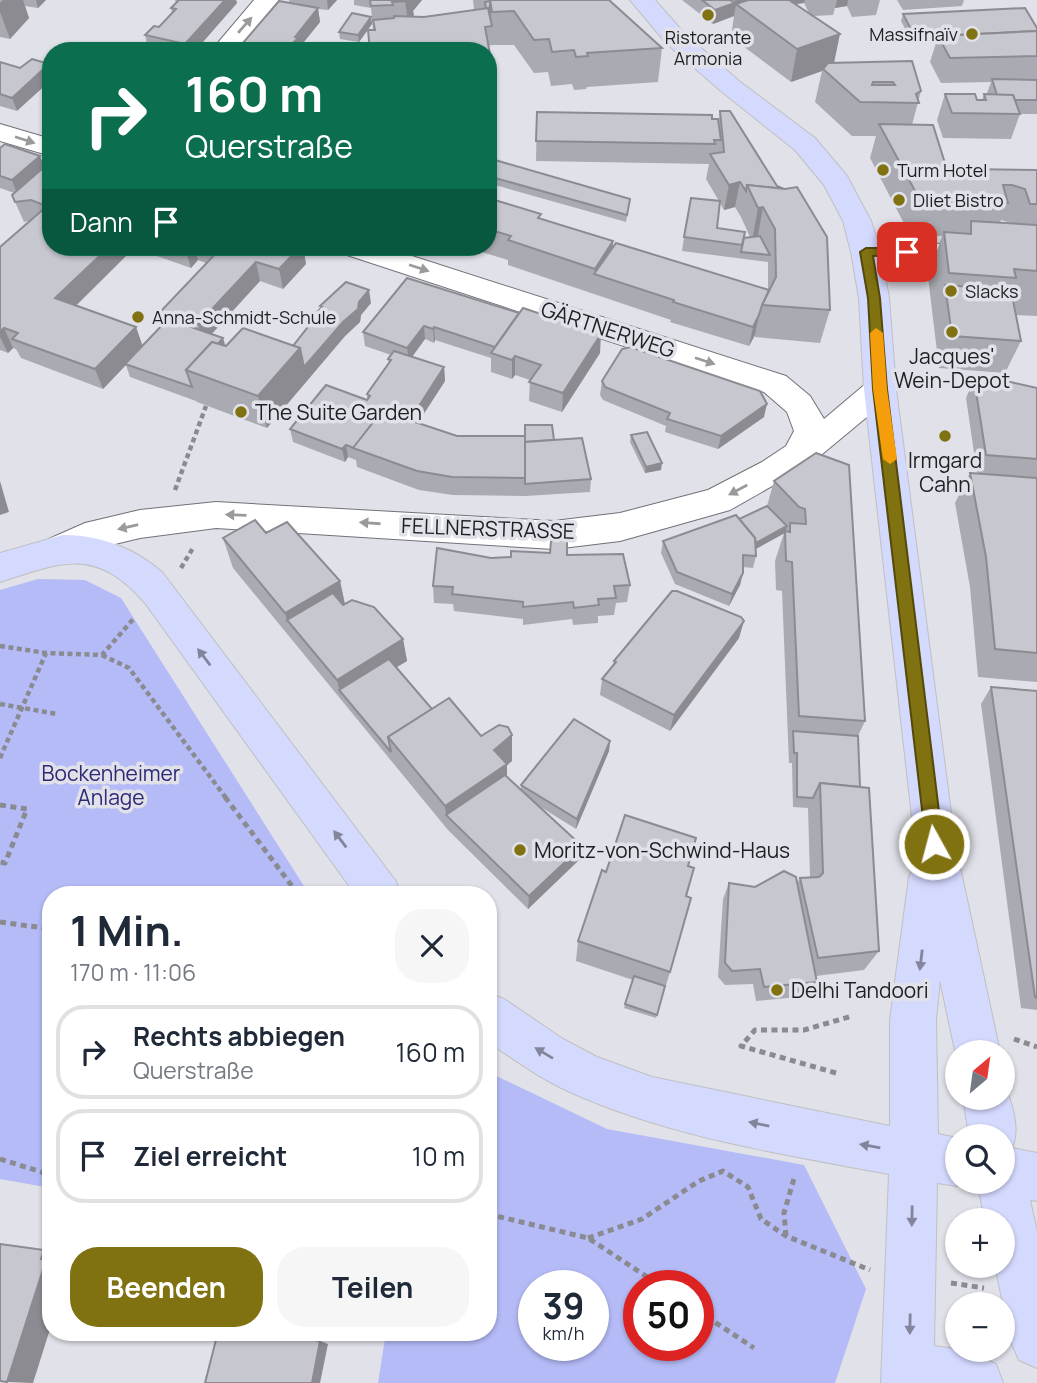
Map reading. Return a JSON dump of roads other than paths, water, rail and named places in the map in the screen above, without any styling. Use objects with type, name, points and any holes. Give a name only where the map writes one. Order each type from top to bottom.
[{"type":"main road","points":[[642,0],[694,55],[804,144],[837,182],[857,221],[866,252],[874,298],[880,389],[934,844],[991,1040]]},
{"type":"main road","points":[[0,568],[62,549],[104,554],[138,570],[374,886]]},
{"type":"main road","points":[[934,844],[914,1020],[936,1158],[908,1377],[956,1375],[976,1383]]},
{"type":"main road","points":[[497,1021],[526,1042],[575,1070],[652,1101],[936,1158]]},
{"type":"main road","points":[[1015,1172],[1037,1177]]},
{"type":"main road","points":[[1004,1194],[1037,1342]]},
{"type":"street","points":[[231,42],[267,0]]},
{"type":"street","points":[[0,132],[42,145]]},
{"type":"street","points":[[866,252],[1037,255]]},
{"type":"street","name":"GÄRTNERWEG","points":[[382,256],[775,384],[793,397],[806,413],[811,431],[797,456]]},
{"type":"street","name":"FELLNERSTRASSE","points":[[62,549],[85,537],[164,520],[230,515],[554,534],[620,527],[707,504],[774,471],[825,436],[880,389]]},
{"type":"place","name":"Ristorante Armonia","points":[[708,15]]},
{"type":"place","name":"Massifnaïv","points":[[972,34]]},
{"type":"place","name":"Turm Hotel","points":[[883,170]]},
{"type":"place","name":"Dliet Bistro","points":[[899,200]]},
{"type":"place","name":"Slacks","points":[[951,291]]},
{"type":"place","name":"Anna-Schmidt-Schule","points":[[138,317]]},
{"type":"place","name":"Jacques' Wein-Depot","points":[[952,332]]},
{"type":"place","name":"The Suite Garden","points":[[241,412]]},
{"type":"place","name":"Irmgard Cahn","points":[[945,436]]},
{"type":"place","name":"Moritz-von-Schwind-Haus","points":[[520,850]]},
{"type":"place","name":"Delhi Tandoori","points":[[777,990]]},
{"type":"park label","name":"Bockenheimer Anlage","points":[[111,785]]}]
